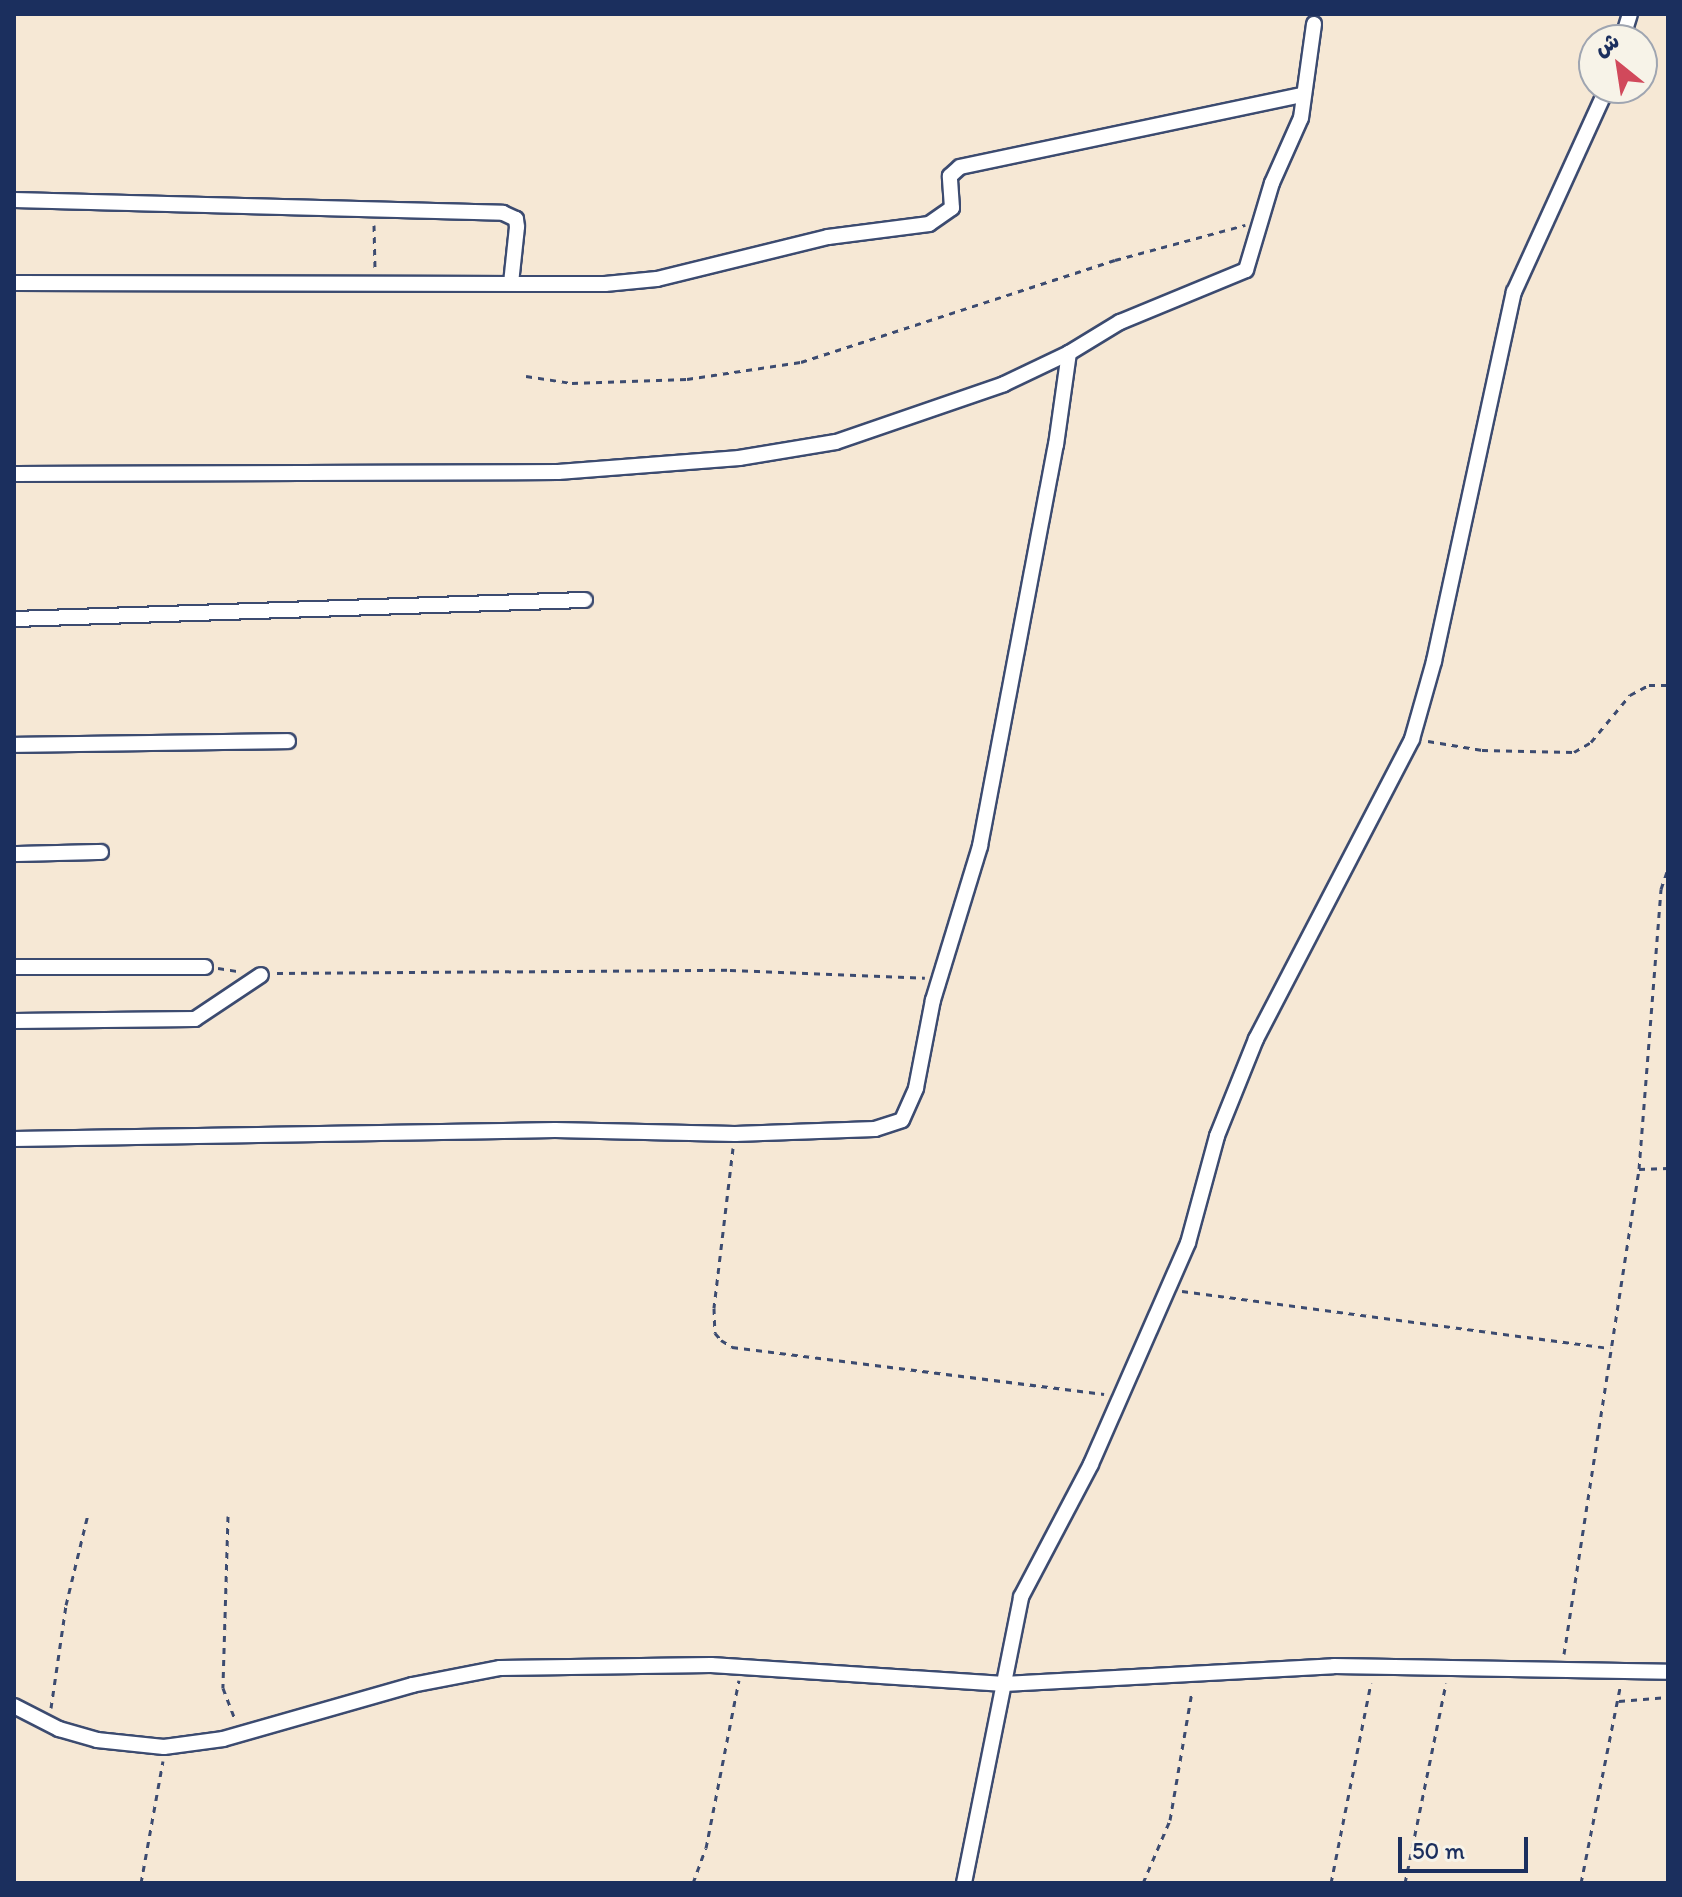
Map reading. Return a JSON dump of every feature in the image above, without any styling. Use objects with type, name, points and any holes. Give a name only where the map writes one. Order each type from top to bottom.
[{"type":"street","points":[[14,474],[558,472],[739,458],[836,442],[1004,384],[1069,353],[1120,322],[1241,274],[1296,132],[1314,24]]},
{"type":"street","points":[[14,283],[629,283],[828,237],[916,228],[952,208],[950,176],[960,167],[1303,95]]},
{"type":"street","points":[[964,1883],[1021,1597],[1120,1396],[1188,1243],[1217,1136],[1256,1039],[1412,739],[1434,661],[1514,292],[1600,104]]},
{"type":"street","points":[[14,200],[510,215],[517,227],[511,283]]},
{"type":"street","points":[[14,1139],[555,1130],[735,1134],[875,1129],[902,1120],[916,1088],[941,978],[980,846],[1056,445],[1069,353]]},
{"type":"street","points":[[14,619],[585,600]]},
{"type":"street","points":[[14,745],[288,741]]},
{"type":"street","points":[[14,854],[101,852]]},
{"type":"street","points":[[14,967],[205,967]]},
{"type":"street","points":[[14,1021],[195,1019],[261,975]]},
{"type":"street","points":[[14,1706],[48,1724],[97,1740],[164,1747],[244,1733],[412,1685],[487,1670],[741,1667],[1004,1684],[1194,1672],[1375,1666],[1668,1672]]},
{"type":"path","points":[[374,209],[375,283]]},
{"type":"path","points":[[526,376],[572,383],[687,379],[801,362],[1115,260],[1260,221]]},
{"type":"path","points":[[1412,739],[1482,750],[1574,752],[1591,742],[1630,695],[1649,685],[1668,685]]},
{"type":"path","points":[[1562,1670],[1639,1169],[1661,889],[1668,869]]},
{"type":"path","points":[[205,967],[261,975],[730,970],[941,978]]},
{"type":"path","points":[[735,1134],[714,1308],[715,1333],[721,1340],[748,1349],[1120,1396]]},
{"type":"path","points":[[1639,1169],[1668,1168]]},
{"type":"path","points":[[1166,1289],[1572,1347],[1611,1348]]},
{"type":"path","points":[[48,1724],[66,1605],[88,1514]]},
{"type":"path","points":[[228,1516],[224,1702],[244,1733]]},
{"type":"path","points":[[1331,1883],[1375,1666]]},
{"type":"path","points":[[693,1883],[706,1848],[741,1667]]},
{"type":"path","points":[[1405,1883],[1451,1667]]},
{"type":"path","points":[[1143,1883],[1170,1820],[1194,1672]]},
{"type":"path","points":[[1581,1883],[1619,1701],[1622,1672]]},
{"type":"path","points":[[1619,1701],[1668,1697]]},
{"type":"path","points":[[141,1883],[152,1841],[164,1747]]}]
